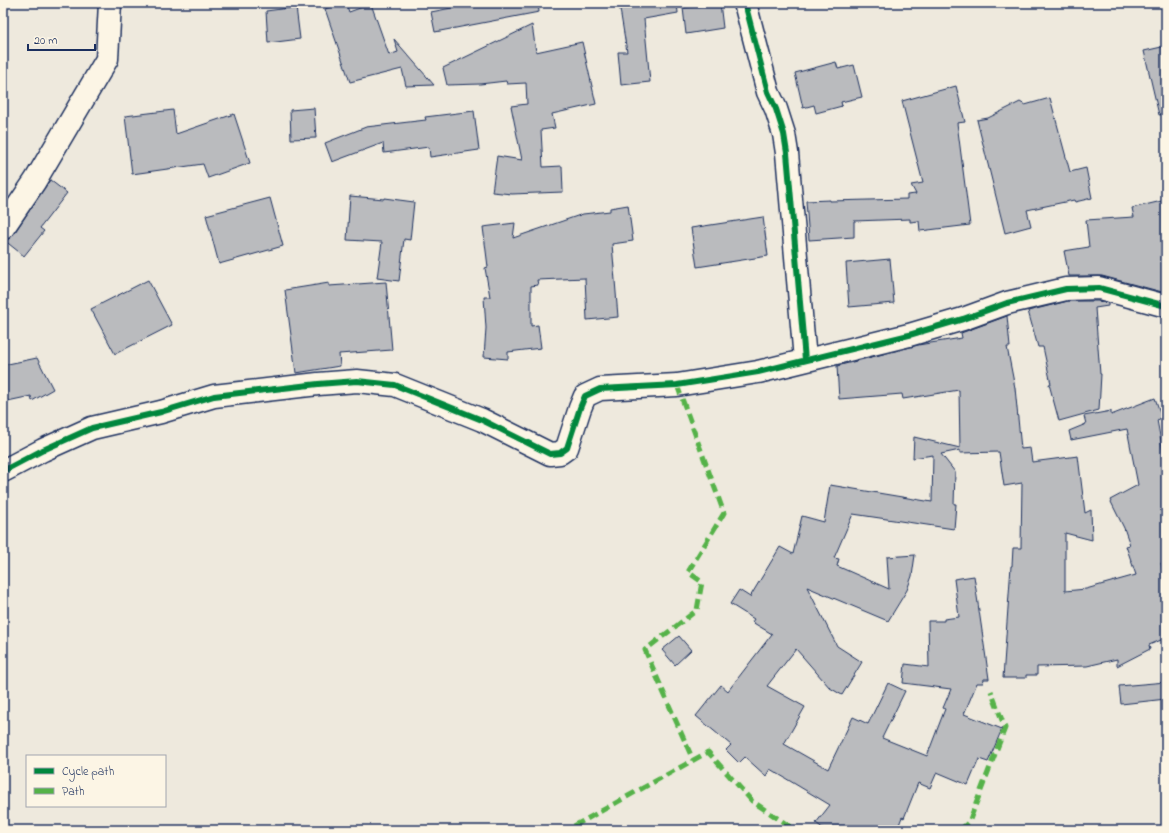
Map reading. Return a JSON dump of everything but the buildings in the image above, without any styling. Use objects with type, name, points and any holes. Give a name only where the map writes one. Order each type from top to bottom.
[{"type":"street","points":[[3,228],[35,181],[107,59],[110,3]]},
{"type":"street","points":[[745,3],[768,92],[776,109],[784,134],[787,153],[805,360]]},
{"type":"street","points":[[3,471],[43,450],[92,428],[162,412],[214,396],[357,381],[395,385],[482,420],[550,454],[560,454],[567,448],[580,408],[586,396],[600,389],[677,385],[758,372],[908,335],[963,319],[1007,303],[1066,289],[1099,288],[1166,306]]},
{"type":"marked path","points":[[677,385],[724,513],[688,572],[702,582],[697,610],[645,650],[693,760]]},
{"type":"marked path","points":[[960,830],[969,822],[1005,728],[991,691]]},
{"type":"marked path","points":[[574,826],[708,752],[752,801],[795,830]]},
{"type":"cycle path","points":[[745,3],[768,92],[776,109],[784,134],[787,153],[805,360]]},
{"type":"cycle path","points":[[3,471],[43,450],[92,428],[161,412],[214,396],[357,381],[395,385],[482,420],[550,454],[560,453],[567,448],[585,396],[600,389],[677,385],[758,372],[909,335],[963,319],[1007,303],[1066,289],[1099,288],[1166,306]]}]
